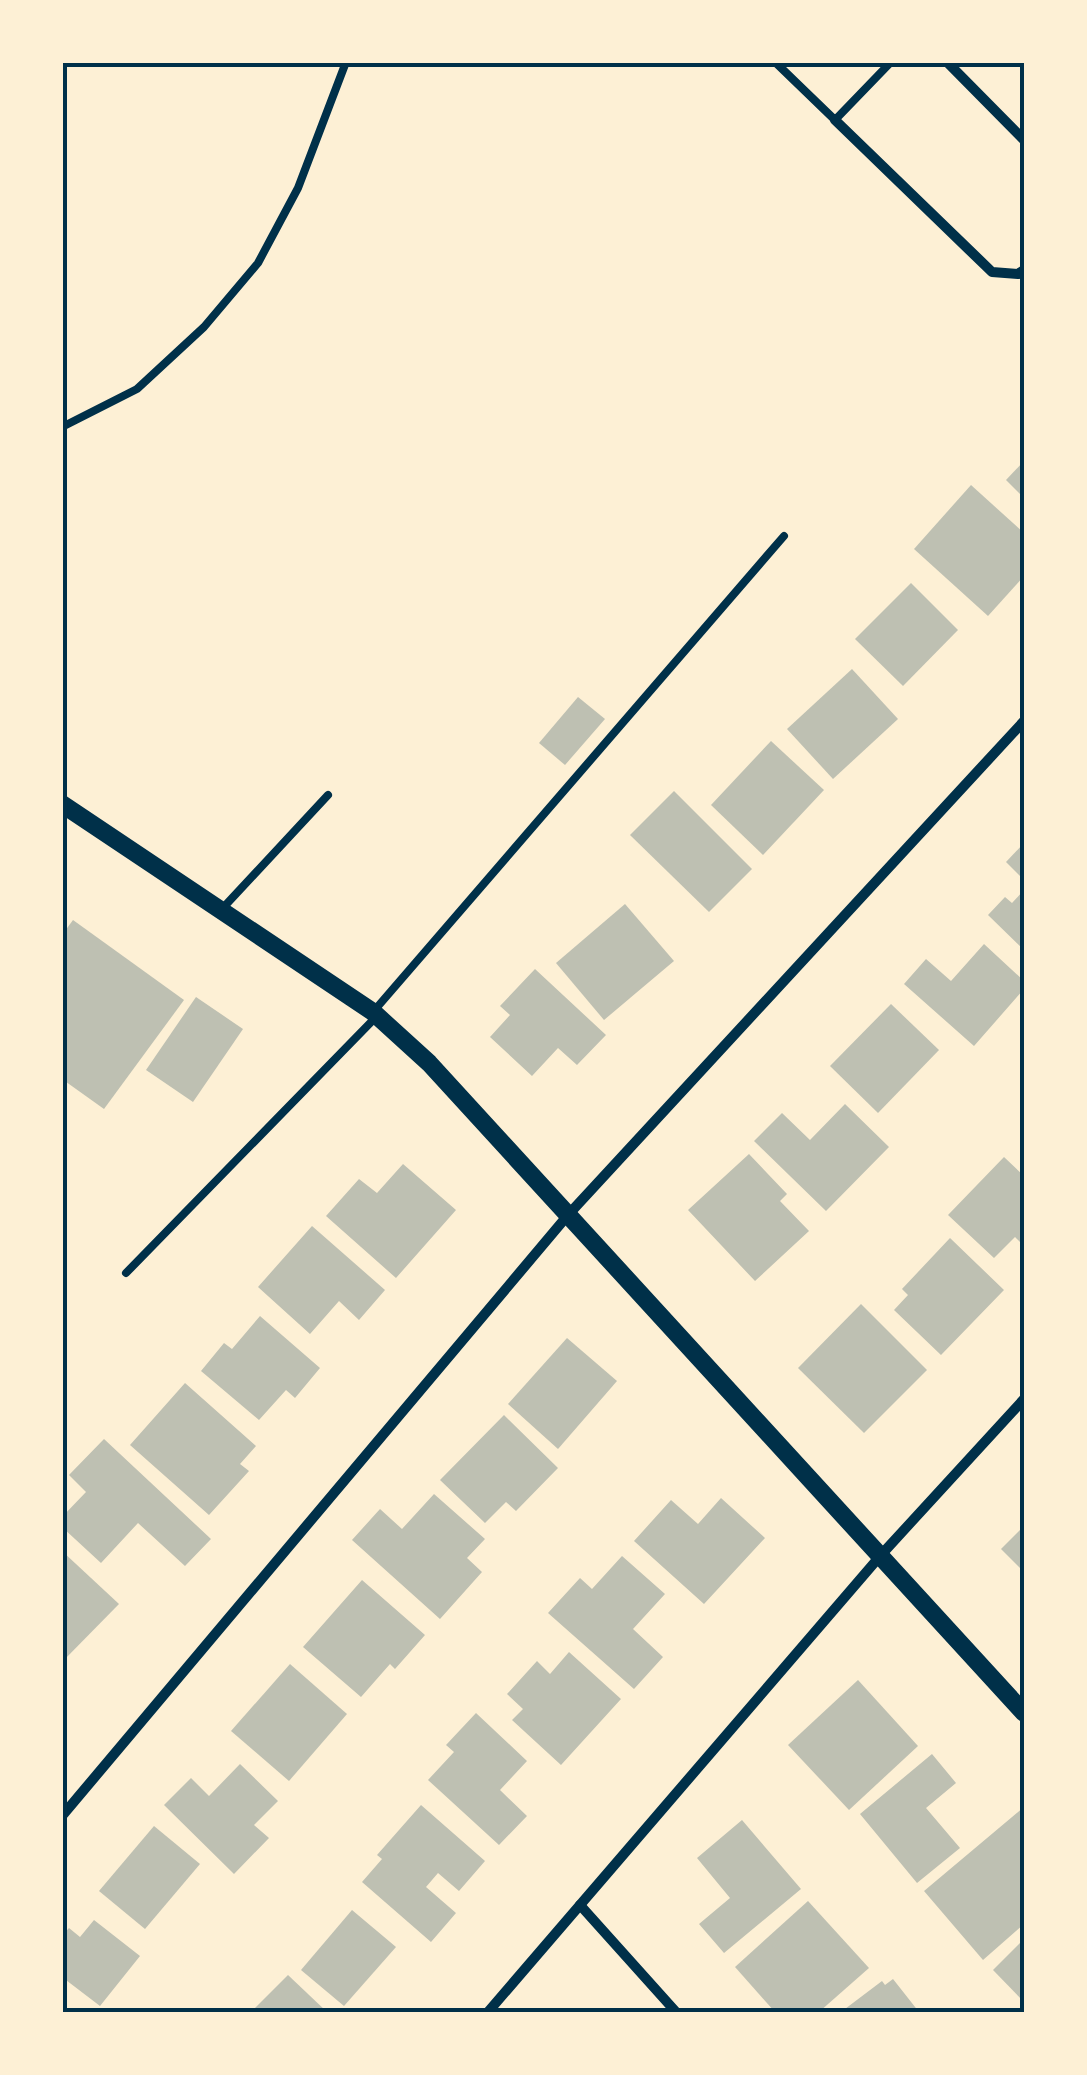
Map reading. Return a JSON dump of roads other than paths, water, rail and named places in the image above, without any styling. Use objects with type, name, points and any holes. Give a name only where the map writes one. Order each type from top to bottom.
[{"type":"street","points":[[948,62],[1024,140]]},
{"type":"street","points":[[836,120],[992,272],[1018,274],[1024,270]]},
{"type":"street","points":[[62,1816],[568,1215],[1024,721]]},
{"type":"street","points":[[62,804],[375,1014],[429,1063],[1024,1713]]},
{"type":"street","points":[[488,2012],[881,1554],[1024,1398]]},
{"type":"street","points":[[62,1794],[73,1804]]},
{"type":"street","points":[[580,1905],[676,2012]]},
{"type":"lane","points":[[62,427],[137,389],[204,328],[258,263],[298,188],[346,62]]},
{"type":"lane","points":[[775,62],[836,120],[891,62]]},
{"type":"lane","points":[[126,1273],[375,1014],[784,536]]},
{"type":"lane","points":[[221,910],[328,795]]}]
